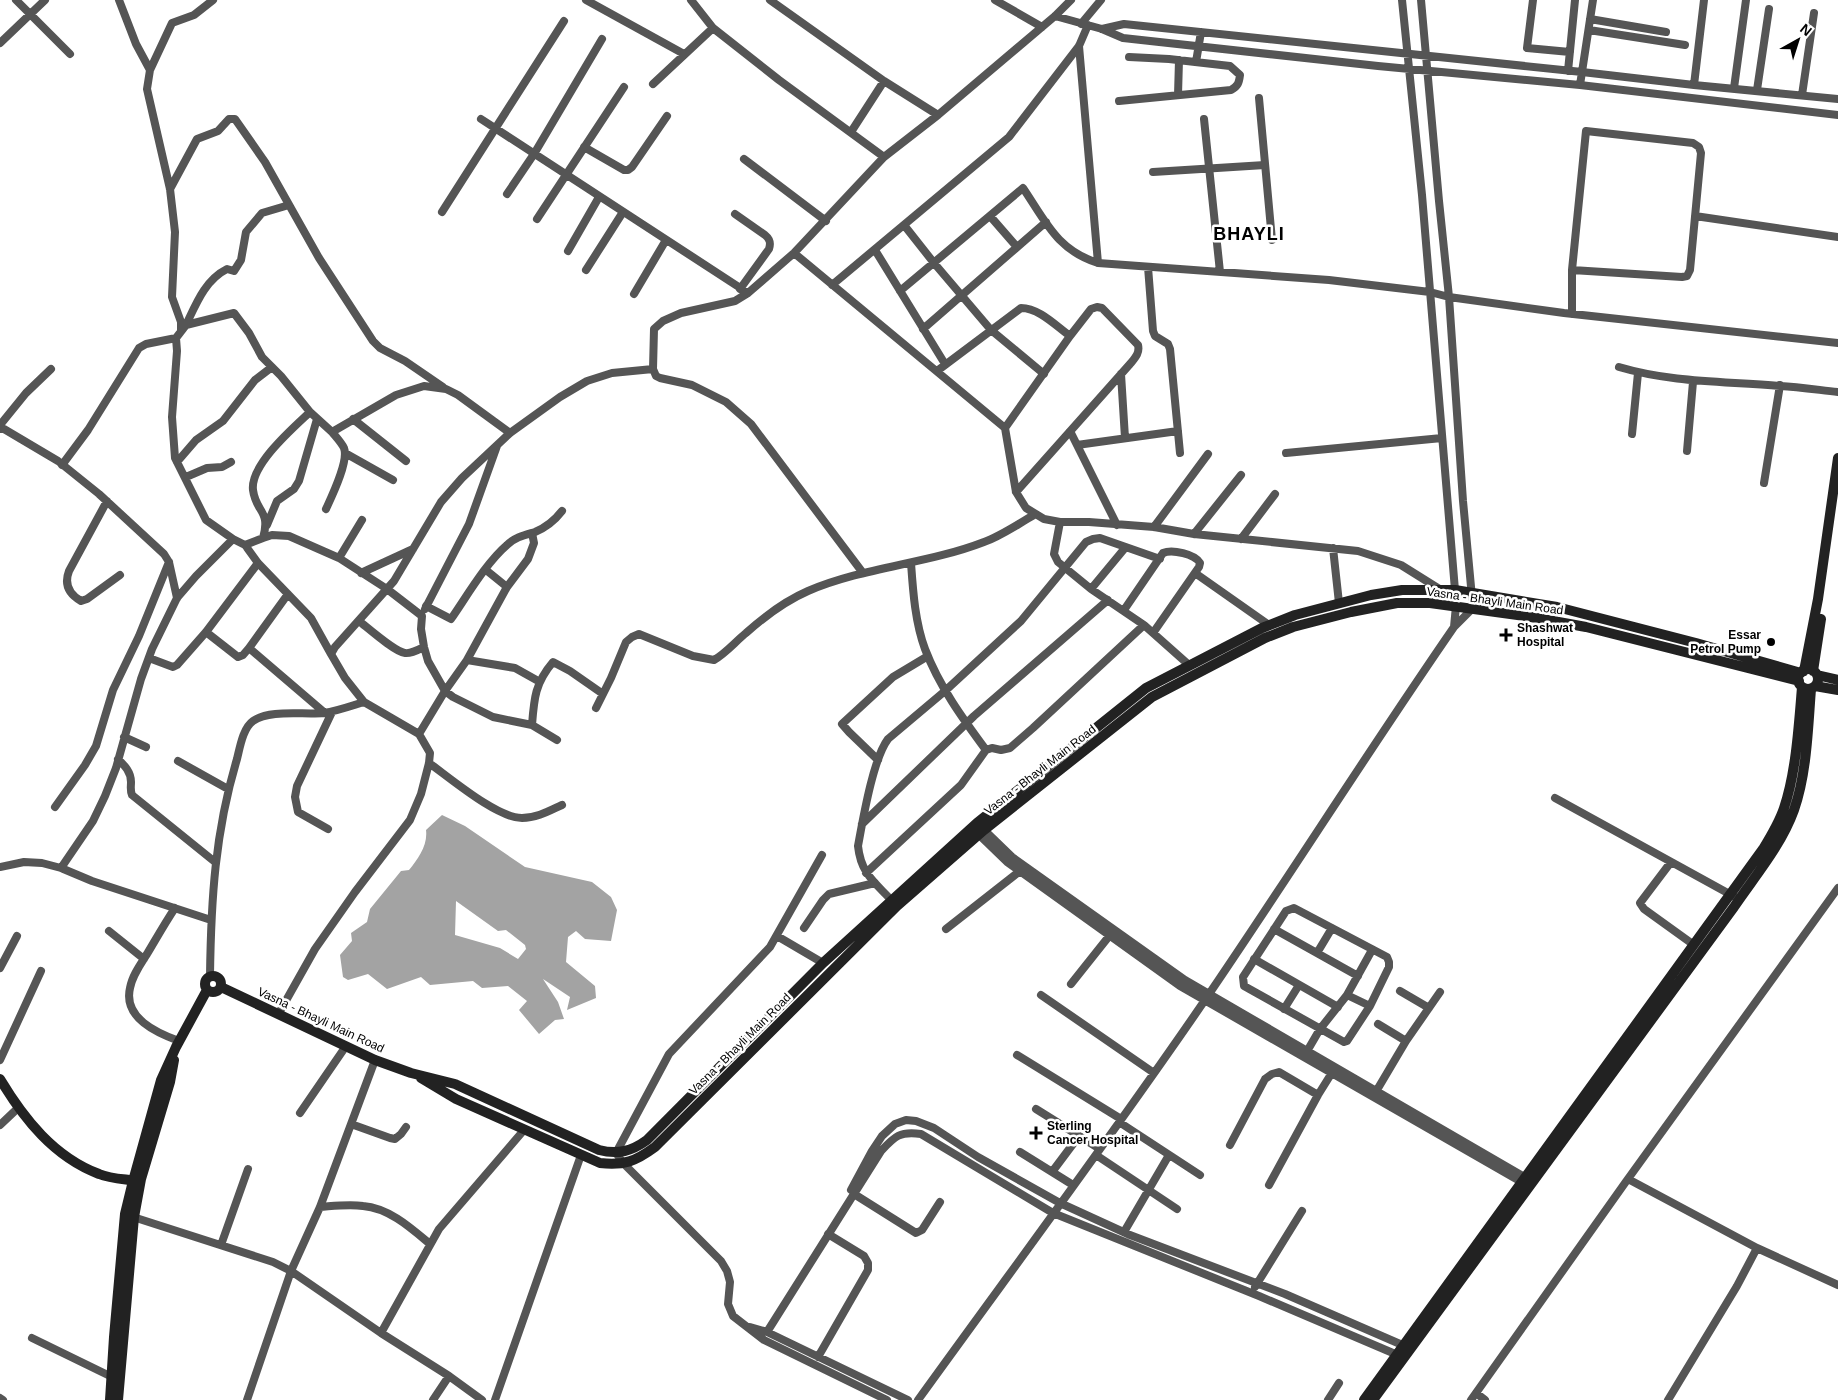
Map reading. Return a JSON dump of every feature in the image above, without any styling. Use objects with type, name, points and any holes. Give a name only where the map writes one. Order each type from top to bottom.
[{"type":"main road","points":[[1808,679],[1838,458]]},
{"type":"main road","points":[[1373,1400],[1407,1347],[1735,897],[1776,828],[1784,808],[1799,732],[1838,509]]},
{"type":"main road","name":"Vasna - Bhayli Main Road","points":[[221,987],[375,1060],[411,1073],[455,1084],[599,1150],[616,1153],[635,1149],[647,1140],[823,963],[978,829],[1146,688],[1269,625],[1294,615],[1371,594],[1402,590],[1455,590],[1485,594],[1557,607],[1696,643],[1838,690]]},
{"type":"main road","name":"Vasna - Bhayli Main Road","points":[[978,829],[1152,697],[1265,638],[1328,617],[1376,606],[1397,603],[1430,603],[1531,617],[1808,679],[1838,680]]},
{"type":"main road","points":[[1527,1182],[1694,945],[1735,897]]},
{"type":"main road","name":"Vasna - Bhayli Main Road","points":[[411,1073],[456,1099],[581,1155],[600,1163],[624,1164],[640,1158],[654,1147],[894,903]]},
{"type":"main road","points":[[110,1400],[114,1337],[130,1216],[137,1181],[161,1080],[207,990],[205,982],[210,976],[218,977],[221,987],[215,992],[207,990]]},
{"type":"main road","points":[[0,1079],[18,1108],[36,1130],[77,1164],[101,1175],[137,1181]]},
{"type":"main road","points":[[118,1400],[130,1216]]},
{"type":"main road","points":[[1364,1400],[1401,1356]]},
{"type":"street","points":[[16,0],[70,54]]},
{"type":"street","points":[[0,43],[45,0]]},
{"type":"street","points":[[119,0],[136,44],[150,70]]},
{"type":"street","points":[[184,328],[172,298],[174,232],[170,189],[147,89],[150,70],[172,22],[194,14],[213,0]]},
{"type":"street","points":[[586,0],[684,54]]},
{"type":"street","points":[[691,0],[713,28],[779,80],[884,157]]},
{"type":"street","points":[[770,0],[884,81],[938,116]]},
{"type":"street","points":[[996,0],[1042,27]]},
{"type":"street","points":[[1059,0],[1069,2]]},
{"type":"street","points":[[1098,263],[1079,46],[1085,24],[1101,0]]},
{"type":"street","points":[[1402,0],[1408,68],[1414,104],[1455,590],[1454,627]]},
{"type":"street","points":[[918,1400],[1154,1073],[1207,997],[1389,720],[1454,627],[1473,608],[1463,501],[1449,297],[1421,0]]},
{"type":"street","points":[[1533,0],[1527,48],[1570,52]]},
{"type":"street","points":[[1568,71],[1575,0]]},
{"type":"street","points":[[1580,85],[1593,0]]},
{"type":"street","points":[[1694,85],[1704,0]]},
{"type":"street","points":[[1734,88],[1746,0]]},
{"type":"street","points":[[863,573],[751,424],[726,402],[692,385],[656,376],[652,369],[654,330],[663,321],[681,313],[735,301],[748,293],[794,253],[826,221],[829,215],[884,157],[938,116],[1069,2]]},
{"type":"street","points":[[1757,90],[1769,9]]},
{"type":"street","points":[[1802,95],[1814,13]]},
{"type":"street","points":[[1055,16],[1102,29],[1123,38],[1580,85],[1838,116]]},
{"type":"street","points":[[1590,19],[1666,32]]},
{"type":"street","points":[[442,212],[564,21]]},
{"type":"street","points":[[1102,29],[1124,24],[1838,99]]},
{"type":"street","points":[[653,84],[713,28]]},
{"type":"street","points":[[1588,30],[1686,45]]},
{"type":"street","points":[[1196,62],[1201,32]]},
{"type":"street","points":[[507,194],[534,154],[602,39]]},
{"type":"street","points":[[832,285],[1009,137],[1079,46]]},
{"type":"street","points":[[1119,101],[1231,90],[1239,82],[1240,75],[1230,66],[1129,57]]},
{"type":"street","points":[[1178,95],[1179,60]]},
{"type":"street","points":[[851,132],[884,81]]},
{"type":"street","points":[[536,219],[624,87]]},
{"type":"street","points":[[1259,98],[1272,240]]},
{"type":"street","points":[[584,147],[624,170],[628,170],[667,116]]},
{"type":"street","points":[[170,189],[197,139],[218,131],[229,119],[235,119],[265,162],[319,258],[373,341],[380,348],[405,361],[510,433]]},
{"type":"street","points":[[1204,119],[1220,272]]},
{"type":"street","points":[[482,120],[748,293]]},
{"type":"street","points":[[1572,270],[1682,278],[1687,276],[1690,270],[1701,153],[1699,147],[1693,143],[1586,131],[1572,270],[1572,314]]},
{"type":"street","points":[[744,159],[826,221]]},
{"type":"street","points":[[1154,172],[1265,165]]},
{"type":"street","points":[[900,291],[1023,188],[1057,238],[1082,258],[1098,263],[1289,276],[1430,292],[1449,297],[1572,314],[1838,343]]},
{"type":"street","points":[[568,251],[599,197]]},
{"type":"street","points":[[62,465],[88,430],[139,348],[146,344],[176,338],[184,328],[201,294],[217,274],[227,269],[234,271],[241,260],[246,232],[262,213],[289,205]]},
{"type":"street","points":[[586,270],[623,212]]},
{"type":"street","points":[[735,214],[765,235],[769,239],[770,244],[769,249],[740,289]]},
{"type":"street","points":[[990,216],[1017,247]]},
{"type":"street","points":[[1695,216],[1838,237]]},
{"type":"street","points":[[924,329],[1046,222]]},
{"type":"street","points":[[904,225],[991,330],[1044,374]]},
{"type":"street","points":[[634,294],[666,240]]},
{"type":"street","points":[[875,250],[945,364]]},
{"type":"street","points":[[794,253],[1005,428],[1016,492],[1026,508],[1034,515],[1060,522],[1089,522],[1154,527],[1194,534],[1358,551],[1401,565],[1441,590]]},
{"type":"street","points":[[1148,267],[1153,331],[1155,336],[1168,344],[1170,349],[1180,453]]},
{"type":"street","points":[[1005,428],[1091,309],[1096,307],[1102,308],[1138,345],[1138,354],[1016,492]]},
{"type":"street","points":[[937,371],[1021,308],[1035,311],[1070,336]]},
{"type":"street","points":[[184,328],[234,313],[248,330],[262,356],[310,412],[332,432],[344,448],[345,453],[342,469],[326,509]]},
{"type":"street","points":[[176,338],[177,351],[172,418],[175,458],[186,476],[206,520],[245,545],[258,563],[311,618],[344,678],[364,702],[419,734],[430,753],[421,794],[410,820],[355,892],[315,949],[279,1013]]},
{"type":"street","points":[[177,462],[196,440],[223,421],[256,380],[272,366]]},
{"type":"street","points":[[1619,367],[1638,373],[1693,382],[1780,386],[1838,392]]},
{"type":"street","points":[[51,369],[26,393],[1,429],[62,465],[83,481],[164,554],[169,562],[178,598]]},
{"type":"street","points":[[331,654],[335,647],[387,589],[441,502],[462,478],[510,433],[560,397],[587,381],[612,373],[652,369]]},
{"type":"street","points":[[1632,434],[1638,373]]},
{"type":"street","points":[[1121,374],[1125,438]]},
{"type":"street","points":[[1687,451],[1693,382]]},
{"type":"street","points":[[332,432],[396,395],[424,386],[446,389]]},
{"type":"street","points":[[1764,483],[1780,386]]},
{"type":"street","points":[[267,525],[253,489],[255,478],[276,446],[310,412]]},
{"type":"street","points":[[263,538],[277,501],[294,489],[299,480],[317,419]]},
{"type":"street","points":[[353,419],[406,461]]},
{"type":"street","points":[[1070,431],[1117,525]]},
{"type":"street","points":[[1077,445],[1178,431]]},
{"type":"street","points":[[1286,453],[1442,438]]},
{"type":"street","points":[[498,444],[469,524],[422,616],[424,647],[428,661],[445,691],[453,698],[493,717],[532,725],[558,740]]},
{"type":"street","points":[[345,453],[393,480]]},
{"type":"street","points":[[1154,527],[1208,454]]},
{"type":"street","points":[[186,476],[207,468],[222,467],[231,462]]},
{"type":"street","points":[[1194,534],[1241,476]]},
{"type":"street","points":[[1241,539],[1275,494]]},
{"type":"street","points":[[107,501],[69,571],[67,577],[68,586],[72,596],[81,601],[87,599],[120,575]]},
{"type":"street","points":[[426,606],[451,619],[506,545],[514,539],[532,533],[554,521],[562,511]]},
{"type":"street","points":[[596,708],[626,642],[632,637],[639,634],[693,656],[714,660],[785,602],[810,590],[863,573],[956,552],[986,542],[1034,515]]},
{"type":"street","points":[[339,558],[362,520]]},
{"type":"street","points":[[1060,522],[1054,554],[1058,562],[1091,589],[1124,610],[1153,632],[1189,665]]},
{"type":"street","points":[[419,734],[445,691],[467,660],[507,587],[528,558],[534,542],[532,533]]},
{"type":"street","points":[[245,545],[272,535],[289,536],[339,558],[387,589],[422,616]]},
{"type":"street","points":[[894,903],[866,873],[859,858],[858,846],[883,746],[895,731],[945,691],[1021,621],[1086,542],[1100,538],[1160,559]]},
{"type":"street","points":[[61,868],[93,821],[105,796],[118,759],[141,679],[178,598],[196,576],[233,539]]},
{"type":"street","points":[[1091,589],[1125,548]]},
{"type":"street","points":[[1333,548],[1339,603]]},
{"type":"street","points":[[361,572],[413,549]]},
{"type":"street","points":[[1124,610],[1163,553],[1170,551],[1196,557],[1200,563],[1195,573],[1153,632]]},
{"type":"street","points":[[55,807],[96,746],[114,690],[139,636],[169,562]]},
{"type":"street","points":[[149,658],[173,667],[178,665],[206,632],[258,563]]},
{"type":"street","points":[[911,563],[914,602],[925,649],[945,691],[986,750]]},
{"type":"street","points":[[486,570],[507,587]]},
{"type":"street","points":[[1195,573],[1269,625]]},
{"type":"street","points":[[206,632],[238,657],[243,655],[288,594]]},
{"type":"street","points":[[862,824],[967,724],[1108,600]]},
{"type":"street","points":[[359,621],[404,654],[424,647]]},
{"type":"street","points":[[986,750],[1006,750],[1010,748],[1144,625]]},
{"type":"street","points":[[249,648],[328,712]]},
{"type":"street","points":[[878,760],[842,724],[893,677],[928,656]]},
{"type":"street","points":[[467,660],[515,668],[540,682]]},
{"type":"street","points":[[532,725],[534,696],[542,675],[553,662],[570,671],[603,694]]},
{"type":"street","points":[[210,976],[215,862],[228,789],[243,738],[252,722],[264,716],[328,712],[364,702]]},
{"type":"street","points":[[328,712],[297,786],[295,797],[298,812],[328,829]]},
{"type":"street","points":[[124,737],[146,747]]},
{"type":"street","points":[[866,873],[961,785],[986,750]]},
{"type":"street","points":[[118,759],[132,779],[132,795],[215,862]]},
{"type":"street","points":[[178,761],[228,789]]},
{"type":"street","points":[[429,763],[488,804],[512,817],[537,817],[562,805]]},
{"type":"street","points":[[1555,798],[1735,897]]},
{"type":"street","points":[[978,829],[1007,862],[1180,986],[1207,997]]},
{"type":"street","points":[[978,829],[1012,856],[1207,997],[1527,1182]]},
{"type":"street","points":[[822,856],[770,947],[669,1054],[616,1153],[624,1164],[721,1261],[730,1282],[728,1304],[733,1316],[764,1340],[887,1400]]},
{"type":"street","points":[[0,867],[24,862],[42,863],[211,920]]},
{"type":"street","points":[[1671,862],[1640,903],[1644,909],[1694,945]]},
{"type":"street","points":[[946,929],[1020,871]]},
{"type":"street","points":[[804,928],[829,894],[875,883]]},
{"type":"street","points":[[1471,1400],[1628,1178],[1838,888]]},
{"type":"street","points":[[175,908],[135,973],[129,989],[129,1002],[135,1015],[148,1027],[178,1044]]},
{"type":"street","points":[[1294,908],[1332,928],[1386,958],[1389,962],[1389,967],[1370,1006],[1344,1042],[1244,986],[1243,977],[1286,911],[1294,908]]},
{"type":"street","points":[[1317,953],[1332,928]]},
{"type":"street","points":[[1274,929],[1358,976]]},
{"type":"street","points":[[109,931],[144,959]]},
{"type":"street","points":[[1071,984],[1110,935]]},
{"type":"street","points":[[0,968],[17,936]]},
{"type":"street","points":[[777,936],[823,963]]},
{"type":"street","points":[[1305,1054],[1320,1030],[1347,995],[1372,950]]},
{"type":"street","points":[[1254,959],[1338,1007]]},
{"type":"street","points":[[0,1060],[40,971]]},
{"type":"street","points":[[1284,1009],[1299,985]]},
{"type":"street","points":[[1400,991],[1429,1008]]},
{"type":"street","points":[[1374,1094],[1406,1041],[1440,992]]},
{"type":"street","points":[[1041,995],[1154,1073]]},
{"type":"street","points":[[1347,995],[1370,1006]]},
{"type":"street","points":[[1378,1024],[1406,1041]]},
{"type":"street","points":[[300,1113],[346,1046]]},
{"type":"street","points":[[1017,1055],[1200,1175]]},
{"type":"street","points":[[247,1400],[291,1271],[320,1206],[375,1060]]},
{"type":"street","points":[[1269,1185],[1318,1095],[1334,1070]]},
{"type":"street","points":[[1230,1145],[1265,1078],[1272,1074],[1279,1072],[1318,1095]]},
{"type":"street","points":[[0,1125],[18,1108]]},
{"type":"street","points":[[1036,1109],[1078,1136],[1148,1190],[1178,1209]]},
{"type":"street","points":[[817,1253],[872,1150],[882,1136],[895,1124],[906,1120],[916,1121],[934,1128],[978,1157],[1060,1203],[1124,1232],[1257,1284],[1407,1347]]},
{"type":"street","points":[[351,1124],[395,1139],[402,1134],[406,1127]]},
{"type":"street","points":[[381,1333],[430,1244],[448,1218],[524,1130]]},
{"type":"street","points":[[767,1332],[881,1152],[890,1141],[901,1134],[912,1133],[921,1134],[1052,1213],[1401,1356]]},
{"type":"street","points":[[1052,1172],[1078,1136]]},
{"type":"street","points":[[1020,1152],[1073,1185]]},
{"type":"street","points":[[495,1400],[581,1155]]},
{"type":"street","points":[[1124,1232],[1169,1155]]},
{"type":"street","points":[[221,1246],[248,1169]]},
{"type":"street","points":[[1628,1178],[1757,1248],[1838,1285]]},
{"type":"street","points":[[854,1194],[916,1233],[922,1230],[940,1202]]},
{"type":"street","points":[[320,1206],[364,1206],[381,1210],[408,1226],[430,1244]]},
{"type":"street","points":[[1251,1293],[1302,1211]]},
{"type":"street","points":[[130,1216],[273,1262],[291,1271],[482,1400]]},
{"type":"street","points":[[818,1357],[868,1270],[868,1263],[864,1256],[828,1234]]},
{"type":"street","points":[[1668,1400],[1737,1286],[1757,1248]]},
{"type":"street","points":[[745,1326],[767,1332],[908,1400]]},
{"type":"street","points":[[32,1338],[112,1377]]},
{"type":"street","points":[[433,1400],[449,1376]]},
{"type":"street","points":[[1328,1400],[1339,1383]]},
{"type":"street","points":[[1476,1393],[1485,1400]]},
{"type":"shaded area","points":[[442,815],[465,826],[525,867],[592,882],[611,897],[617,910],[611,941],[585,939],[576,931],[568,937],[566,962],[595,986],[596,998],[567,1010],[570,997],[543,979],[558,1002],[564,1019],[555,1020],[539,1034],[519,1010],[527,1001],[508,986],[482,988],[473,981],[430,985],[421,977],[387,989],[368,974],[348,980],[343,977],[340,955],[352,941],[351,933],[367,922],[370,909],[401,871],[409,870],[416,861],[424,846],[426,830]],"holes":[[[456,901],[498,931],[506,930],[525,945],[526,949],[518,959],[500,948],[455,935]]]},
{"type":"place","name":"Shashwat Hospital","points":[[1506,635]]},
{"type":"place","name":"Essar Petrol Pump","points":[[1771,642]]},
{"type":"place","name":"Sterling Cancer Hospital","points":[[1036,1133]]},
{"type":"district","name":"BHAYLI","points":[[1249,234]]}]
